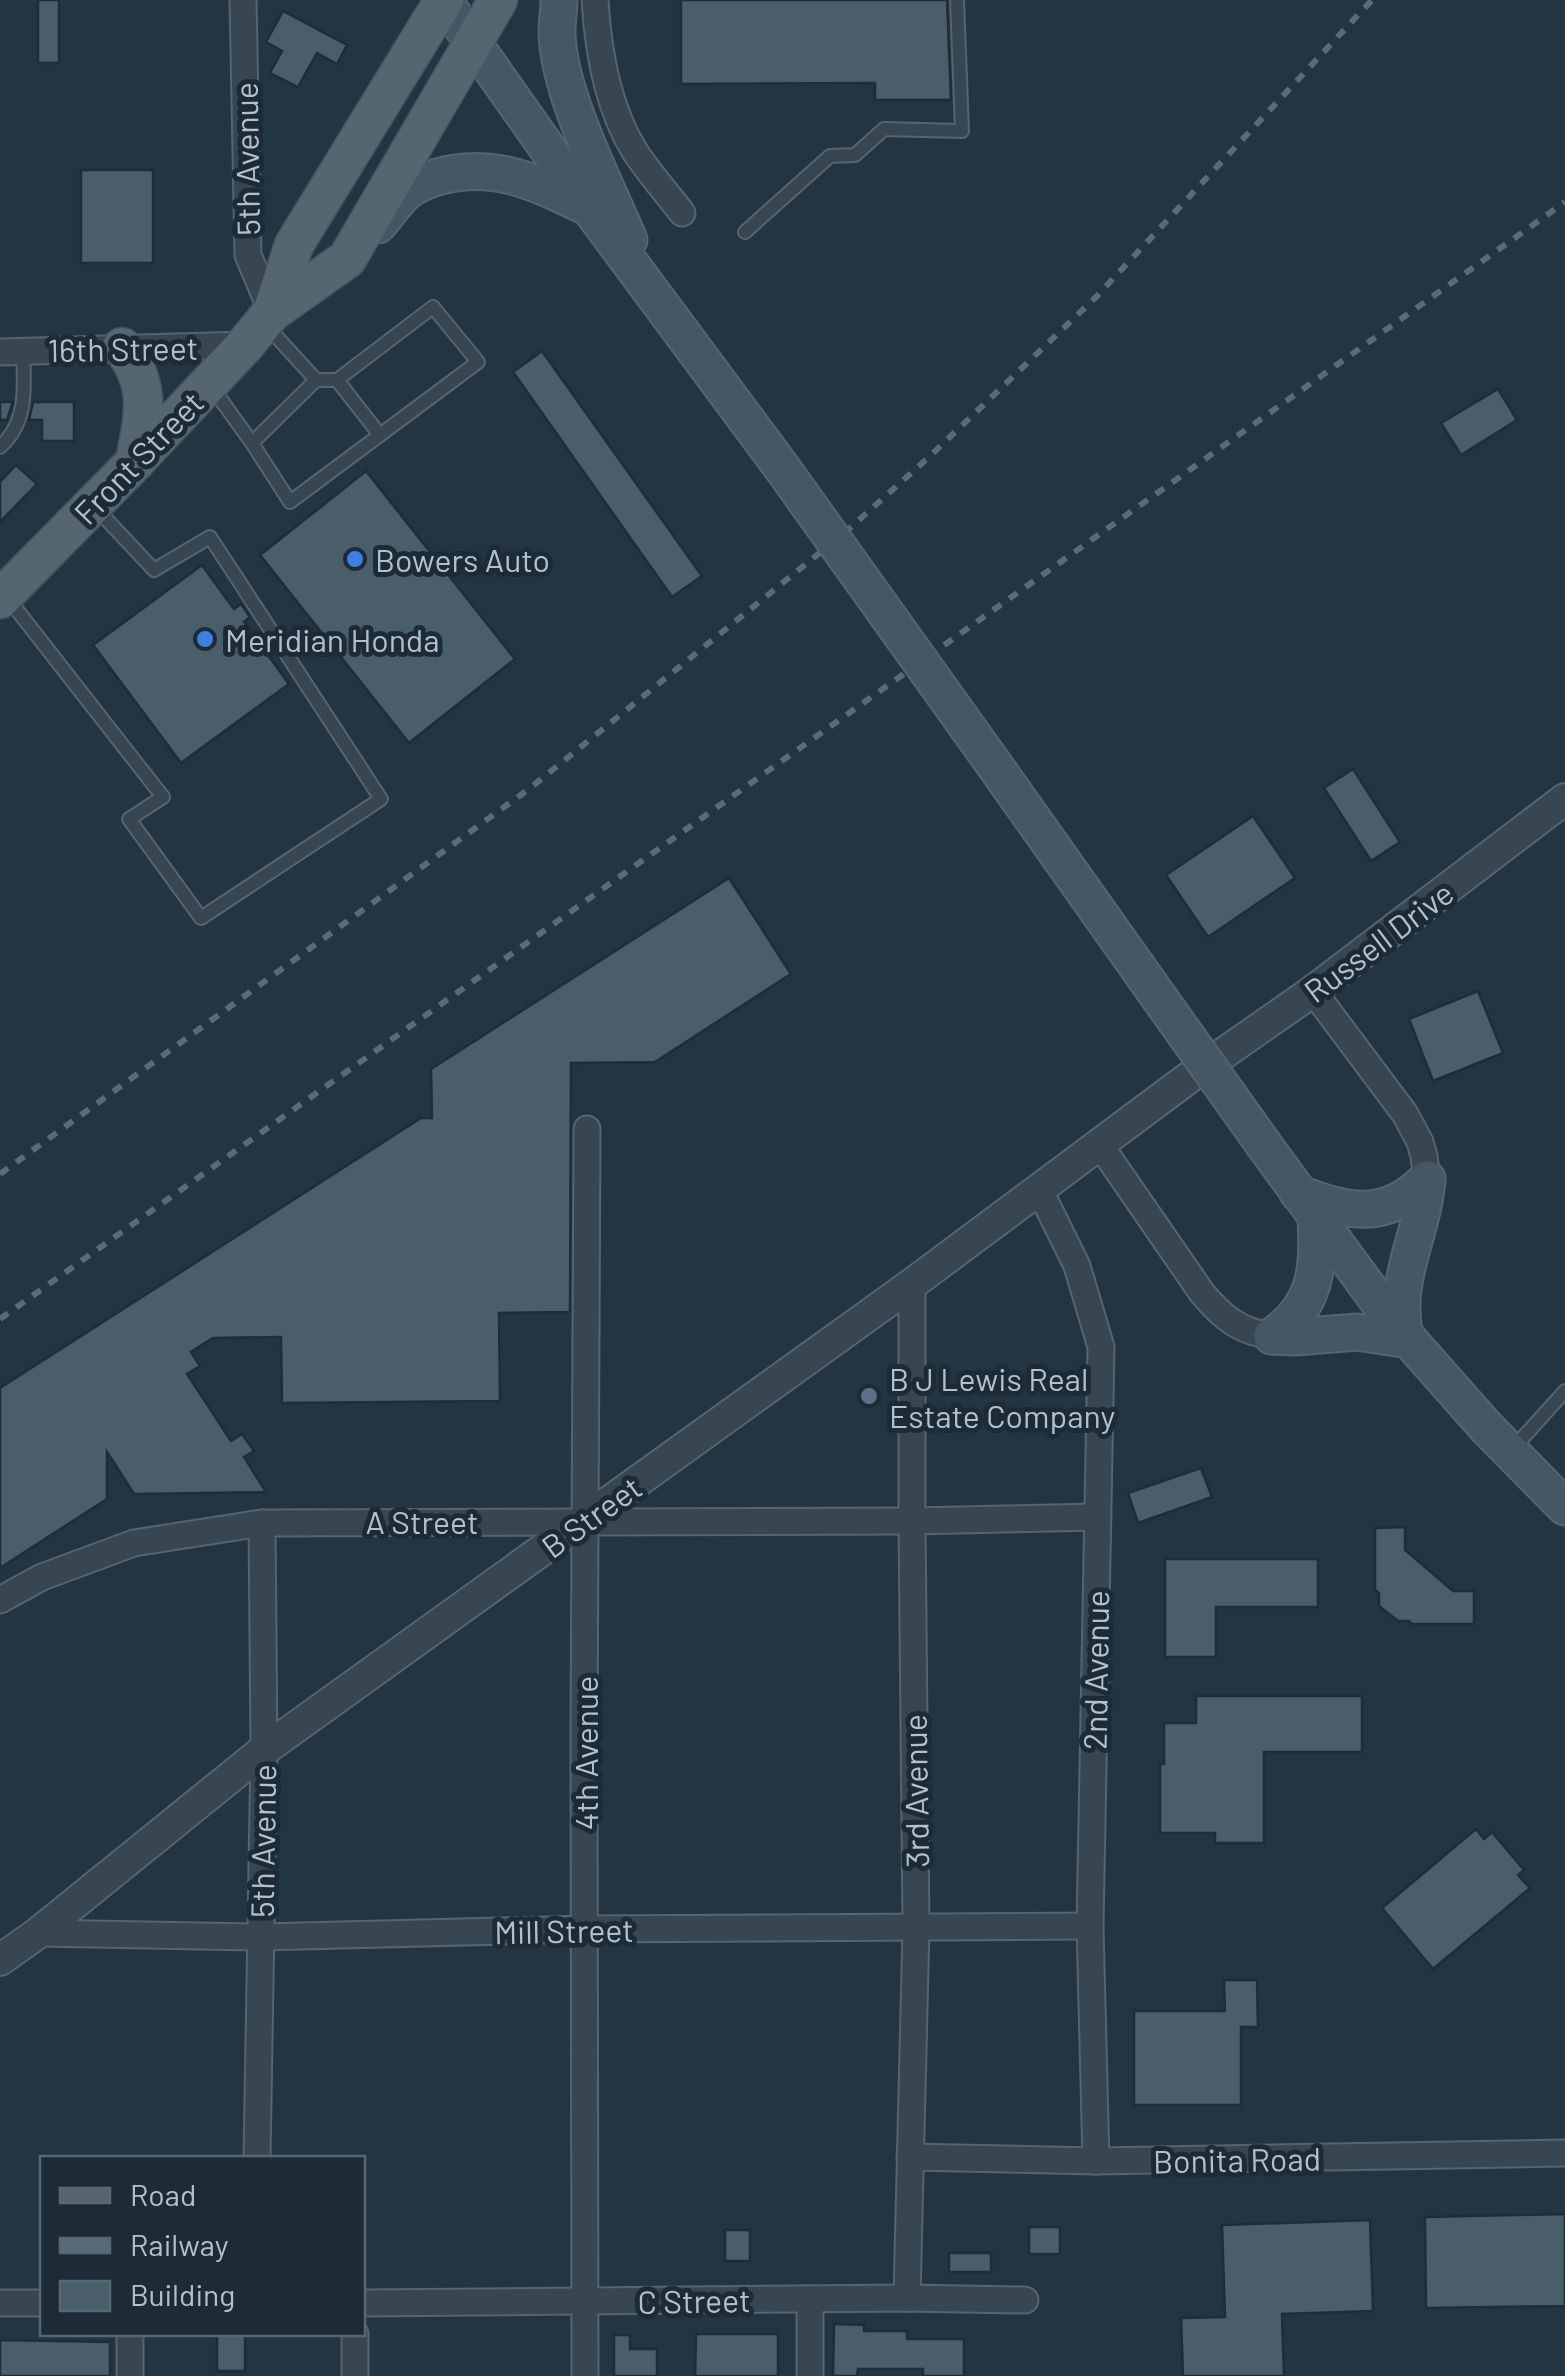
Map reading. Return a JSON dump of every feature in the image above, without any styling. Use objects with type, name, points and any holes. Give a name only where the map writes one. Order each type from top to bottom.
[{"type":"main road","name":"Front Street","points":[[260,327],[294,246],[443,0]]},
{"type":"main road","points":[[443,0],[1307,1205],[1444,1383],[1565,1507]]},
{"type":"main road","name":"Front Street","points":[[2,597],[260,327],[347,259],[498,0]]},
{"type":"main road","points":[[560,0],[557,34],[578,120],[649,286]]},
{"type":"main road","points":[[347,259],[408,190],[450,174],[471,170],[512,176],[537,183],[590,209]]},
{"type":"main road","points":[[122,347],[141,378],[144,396],[135,462]]},
{"type":"main road","points":[[1307,1205],[1382,1208],[1397,1204],[1427,1179]]},
{"type":"main road","points":[[1407,1338],[1400,1300],[1425,1204],[1427,1179]]},
{"type":"main road","points":[[1272,1336],[1294,1319],[1305,1304],[1316,1262],[1307,1205]]},
{"type":"main road","points":[[1272,1336],[1357,1332],[1407,1338]]},
{"type":"street","name":"5th Avenue","points":[[243,0],[248,255],[260,327]]},
{"type":"street","points":[[595,0],[597,40],[610,97],[633,149],[682,213]]},
{"type":"street","name":"16th Street","points":[[11,351],[122,347],[260,327]]},
{"type":"street","name":"Russell Drive","points":[[1187,1079],[1314,991],[1565,798]]},
{"type":"street","points":[[1314,991],[1405,1114],[1420,1142],[1427,1179]]},
{"type":"street","name":"B Street","points":[[0,1960],[264,1750],[912,1284],[1187,1079]]},
{"type":"street","name":"4th Avenue","points":[[585,2376],[587,1129]]},
{"type":"street","points":[[1100,1145],[1217,1311],[1254,1334],[1272,1336]]},
{"type":"street","name":"2nd Avenue","points":[[1040,1190],[1076,1266],[1102,1346],[1090,1926],[1096,2161]]},
{"type":"street","name":"3rd Avenue","points":[[907,2298],[916,1928],[912,1284]]},
{"type":"street","name":"A Street","points":[[0,1600],[42,1576],[134,1543],[262,1522],[1098,1517]]},
{"type":"street","name":"5th Avenue","points":[[257,2156],[264,1750],[262,1522]]},
{"type":"street","name":"Mill Street","points":[[38,1933],[261,1937],[586,1929],[1090,1926]]},
{"type":"street","name":"Bonita Road","points":[[910,2157],[1096,2161],[1565,2153]]},
{"type":"street","points":[[810,2299],[810,2376]]},
{"type":"street","name":"C Street","points":[[365,2303],[1026,2300]]},
{"type":"street","points":[[0,2302],[40,2303]]},
{"type":"street","points":[[130,2336],[130,2376]]},
{"type":"street","points":[[355,2336],[356,2376]]},
{"type":"lane","points":[[744,232],[830,156],[854,155],[884,129],[962,130],[957,0]]},
{"type":"lane","points":[[209,384],[290,502],[478,362],[433,306],[337,380],[316,380],[260,327]]},
{"type":"lane","points":[[0,447],[19,424],[25,398],[11,351]]},
{"type":"lane","points":[[252,442],[316,380]]},
{"type":"lane","points":[[337,380],[380,435]]},
{"type":"lane","points":[[2,597],[163,797],[129,819],[201,918],[382,799],[210,537],[154,570],[93,505]]},
{"type":"lane","points":[[1510,1452],[1565,1390]]},
{"type":"building","points":[[38,0],[59,0],[59,63],[38,63]]},
{"type":"building","points":[[681,0],[947,0],[951,100],[875,100],[875,83],[681,84]]},
{"type":"building","points":[[283,11],[347,45],[337,64],[317,53],[298,87],[270,73],[282,51],[266,42]]},
{"type":"building","points":[[81,170],[153,170],[153,263],[81,263]]},
{"type":"building","points":[[542,351],[702,576],[672,597],[513,372]]},
{"type":"building","points":[[1498,389],[1517,420],[1461,455],[1441,423]]},
{"type":"building","points":[[0,402],[13,402],[7,420],[0,420]]},
{"type":"building","points":[[33,402],[74,402],[74,441],[42,441],[42,420],[29,420]]},
{"type":"building","points":[[16,465],[37,484],[0,522],[0,482]]},
{"type":"building","points":[[366,471],[515,659],[409,743],[260,555]]},
{"type":"building","points":[[202,565],[234,609],[241,604],[250,617],[244,622],[289,684],[181,763],[93,645]]},
{"type":"building","points":[[1353,769],[1400,842],[1371,861],[1324,788]]},
{"type":"building","points":[[1253,816],[1295,878],[1208,937],[1166,875]]},
{"type":"building","points":[[729,878],[791,974],[655,1062],[571,1063],[570,1312],[499,1313],[500,1401],[282,1403],[281,1337],[213,1338],[191,1352],[200,1366],[187,1374],[231,1441],[242,1434],[254,1451],[244,1457],[266,1492],[134,1494],[107,1452],[107,1499],[0,1568],[0,1388],[421,1118],[432,1118],[431,1069]]},
{"type":"building","points":[[1478,991],[1503,1053],[1433,1081],[1409,1019]]},
{"type":"building","points":[[1201,1468],[1212,1497],[1138,1523],[1128,1493]]},
{"type":"building","points":[[1405,1527],[1405,1550],[1453,1591],[1474,1591],[1474,1624],[1412,1624],[1398,1621],[1379,1606],[1379,1593],[1375,1590],[1375,1528]]},
{"type":"building","points":[[1165,1559],[1318,1559],[1318,1607],[1216,1607],[1216,1657],[1165,1657]]},
{"type":"building","points":[[1196,1696],[1362,1696],[1362,1752],[1264,1752],[1264,1843],[1215,1843],[1215,1833],[1160,1833],[1164,1723],[1196,1723]]},
{"type":"building","points":[[1476,1829],[1484,1839],[1492,1832],[1524,1870],[1518,1875],[1530,1888],[1433,1969],[1382,1908]]},
{"type":"building","points":[[1224,1980],[1257,1980],[1258,2027],[1241,2027],[1241,2105],[1134,2105],[1134,2011],[1225,2011]]},
{"type":"building","points":[[1565,2214],[1565,2306],[1426,2308],[1425,2217]]},
{"type":"building","points":[[1370,2220],[1373,2311],[1282,2314],[1284,2376],[1183,2376],[1181,2318],[1225,2317],[1222,2225]]},
{"type":"building","points":[[1029,2227],[1060,2227],[1060,2254],[1029,2254]]},
{"type":"building","points":[[725,2230],[750,2230],[750,2261],[725,2261]]},
{"type":"building","points":[[949,2253],[991,2253],[991,2272],[949,2272]]},
{"type":"building","points":[[834,2324],[864,2325],[864,2331],[907,2331],[907,2339],[964,2339],[964,2376],[923,2376],[923,2369],[858,2369],[857,2376],[833,2376]]},
{"type":"building","points":[[696,2334],[778,2334],[778,2376],[695,2376]]},
{"type":"building","points":[[614,2335],[630,2335],[630,2349],[657,2349],[657,2376],[614,2376]]},
{"type":"building","points":[[217,2336],[245,2336],[245,2371],[217,2371]]},
{"type":"building","points":[[0,2340],[110,2342],[110,2376],[0,2376]]},
{"type":"railway","points":[[0,1174],[529,789],[849,529],[1096,297],[1372,0]]},
{"type":"railway","points":[[0,1319],[1565,202]]},
{"type":"place","name":"Bowers Auto","points":[[355,559]]},
{"type":"place","name":"Meridian Honda","points":[[205,639]]},
{"type":"place","name":"B J Lewis Real Estate Company","points":[[869,1396]]}]
